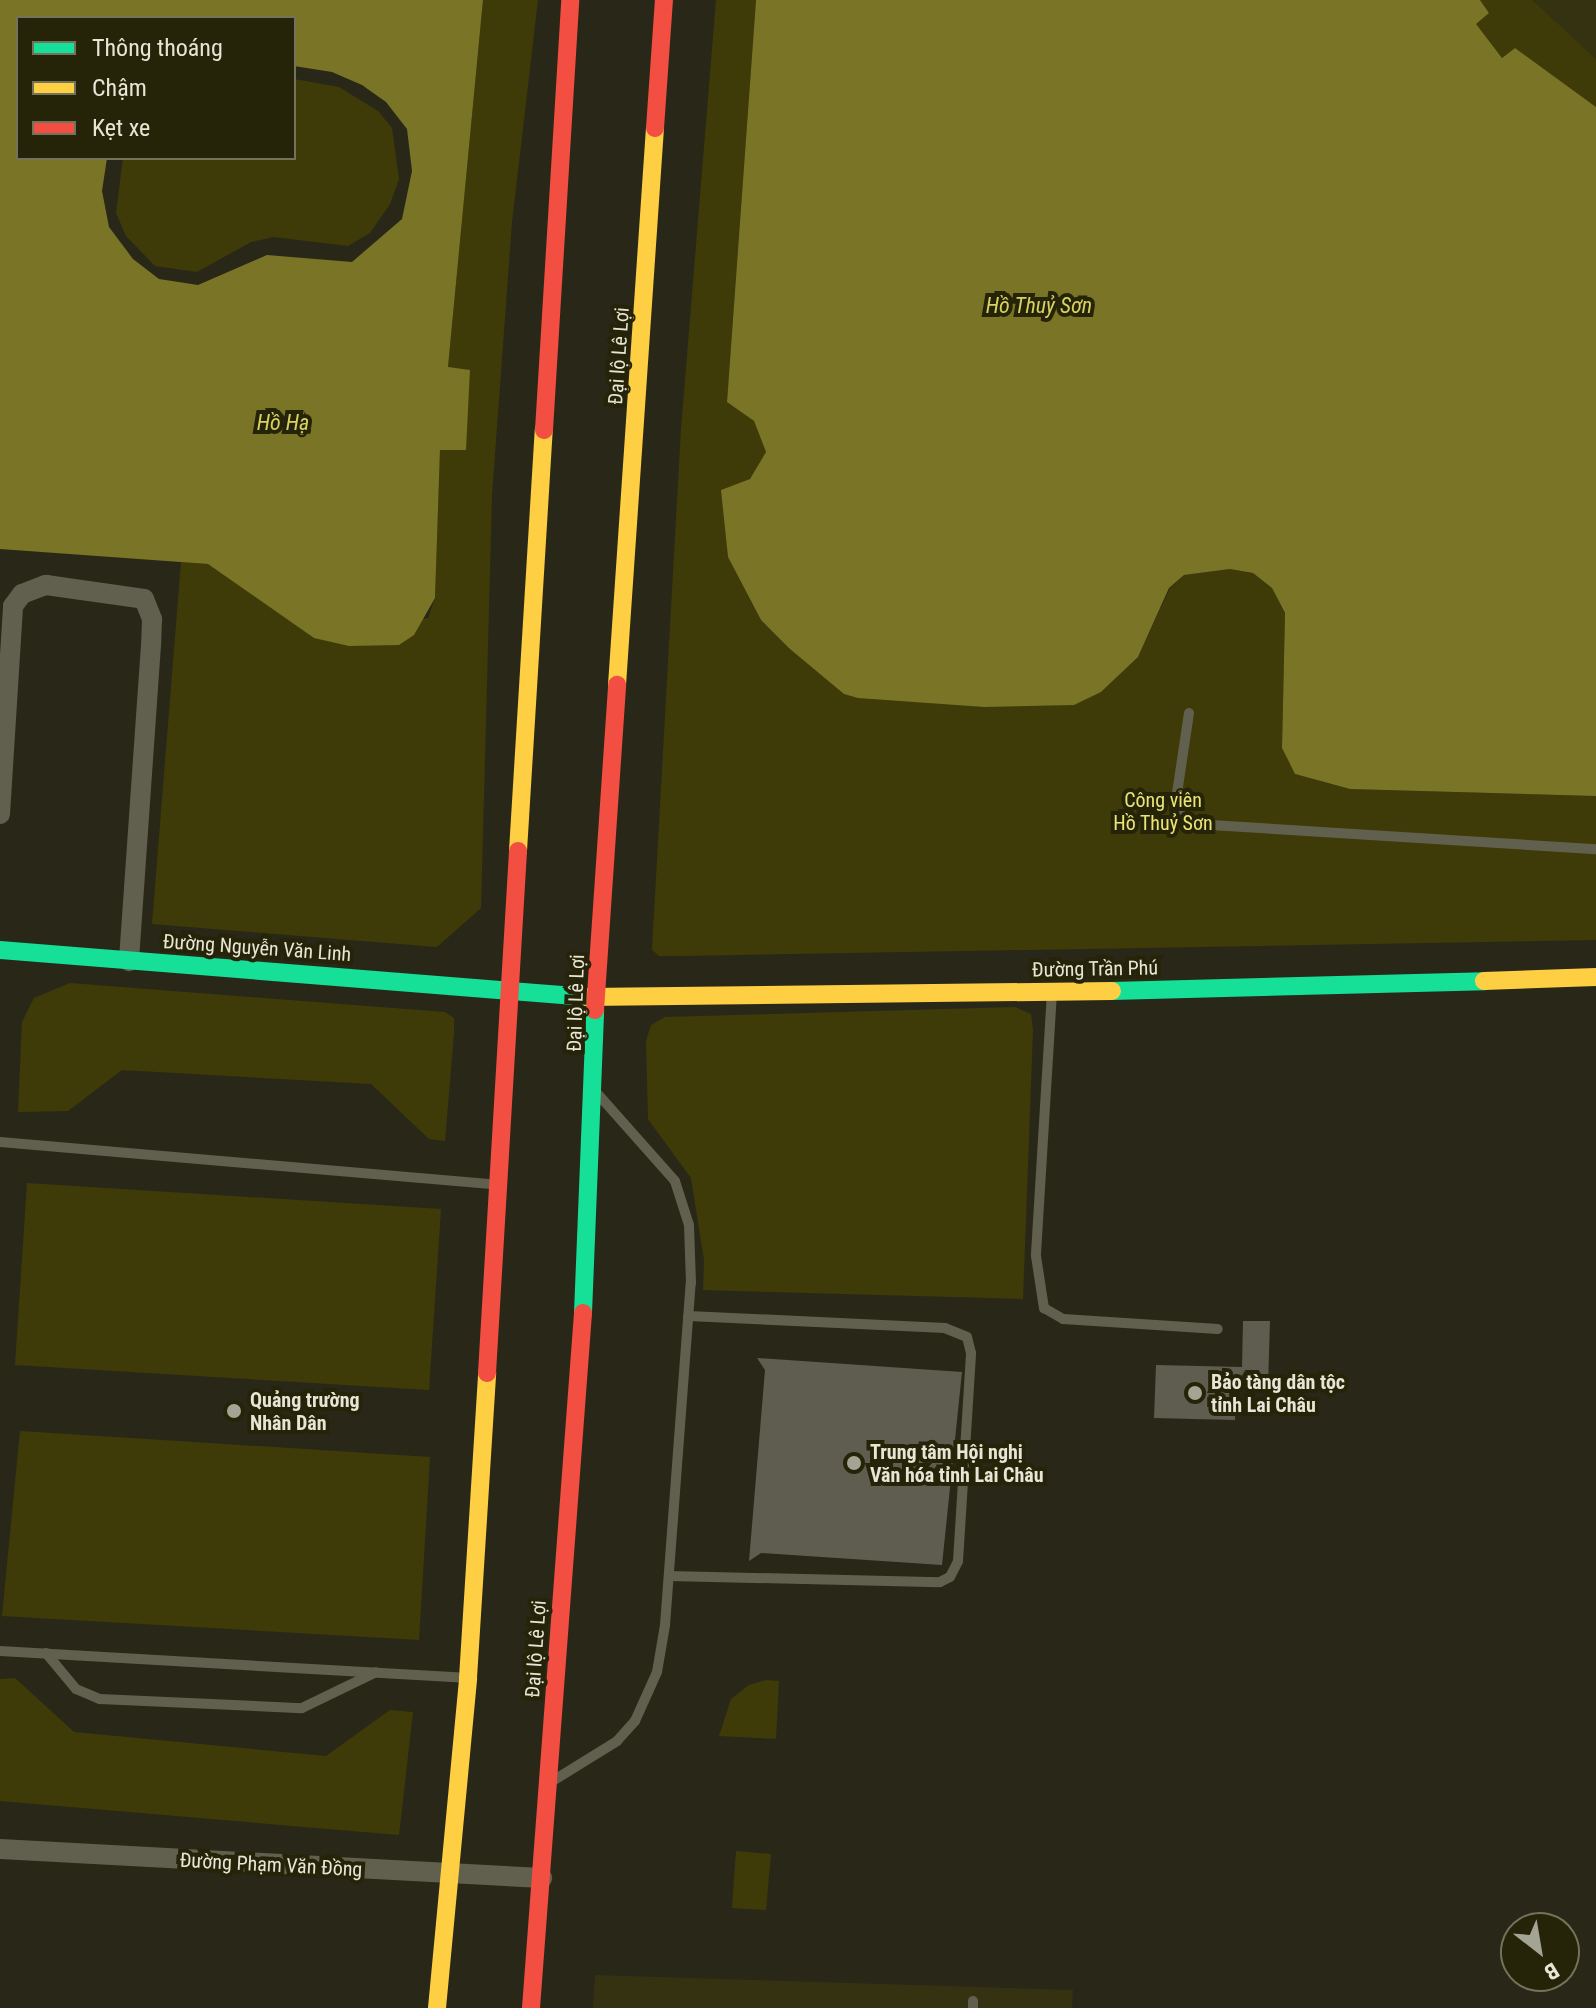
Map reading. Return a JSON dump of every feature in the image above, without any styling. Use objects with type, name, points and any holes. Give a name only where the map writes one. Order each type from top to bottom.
[{"type":"main road","points":[[437,2008],[468,1678],[570,0]]},
{"type":"main road","name":"Đại lộ Lê Lợi","points":[[531,2008],[596,1091],[595,998],[664,0]]},
{"type":"main road","name":"Đường Nguyễn Văn Linh","points":[[0,950],[510,987],[595,998]]},
{"type":"main road","name":"Đường Trần Phú","points":[[595,998],[1596,977]]},
{"type":"street","points":[[0,814],[13,606],[32,588],[134,594],[150,608],[129,961]]},
{"type":"street","name":"Đường Phạm Văn Đồng","points":[[0,1849],[542,1878]]},
{"type":"lane","points":[[1189,713],[1176,800],[1180,814],[1195,824],[1596,849]]},
{"type":"lane","points":[[1052,990],[1036,1256],[1044,1308],[1063,1319],[1218,1329]]},
{"type":"lane","points":[[549,1783],[597,1757],[635,1721],[662,1650],[688,1316],[689,1225],[675,1181],[596,1091]]},
{"type":"lane","points":[[0,1142],[500,1185]]},
{"type":"lane","points":[[669,1576],[940,1582],[950,1577],[958,1561],[971,1353],[967,1337],[945,1328],[688,1316]]},
{"type":"lane","points":[[0,1651],[468,1678]]},
{"type":"lane","points":[[46,1653],[76,1689],[100,1699],[277,1709],[317,1704],[379,1671]]},
{"type":"shaded area","points":[[1532,0],[1596,0],[1596,59],[1541,12]]},
{"type":"shaded area","points":[[595,1975],[1073,1990],[1072,2008],[593,2008]]},
{"type":"green space","points":[[483,0],[538,0],[512,222],[492,495],[481,908],[437,947],[152,924],[181,562],[208,564],[236,579],[314,638],[428,618],[435,598],[440,449],[466,450],[448,367]]},
{"type":"green space","name":"Công viên Hồ Thuỷ Sơn","points":[[716,0],[756,0],[727,402],[754,421],[766,452],[757,473],[741,486],[722,490],[728,557],[761,620],[844,694],[984,707],[1101,692],[1138,657],[1170,588],[1184,575],[1230,569],[1253,573],[1272,588],[1285,614],[1282,748],[1295,774],[1350,789],[1596,796],[1596,940],[682,956],[659,956],[652,950],[681,429]]},
{"type":"green space","points":[[1480,0],[1532,0],[1596,59],[1596,107],[1515,48],[1502,58],[1475,24],[1489,13]]},
{"type":"green space","points":[[296,79],[339,87],[378,111],[392,128],[399,179],[390,204],[370,233],[348,246],[274,237],[251,242],[197,272],[155,266],[126,236],[116,213],[123,160],[296,160]]},
{"type":"green space","points":[[70,983],[445,1012],[454,1018],[454,1033],[445,1141],[429,1139],[371,1084],[122,1070],[68,1111],[18,1112],[22,1022],[34,998]]},
{"type":"green space","points":[[1015,1007],[1031,1014],[1033,1030],[1023,1299],[703,1290],[704,1260],[691,1178],[648,1119],[646,1041],[651,1025],[665,1017]]},
{"type":"green space","points":[[27,1183],[441,1209],[429,1390],[15,1365]]},
{"type":"green space","points":[[20,1431],[430,1457],[419,1640],[2,1616]]},
{"type":"green space","points":[[15,1678],[74,1732],[326,1756],[390,1710],[413,1712],[399,1835],[0,1801],[0,1679]]},
{"type":"green space","points":[[766,1680],[779,1681],[776,1739],[719,1736],[731,1699],[749,1685]]},
{"type":"green space","points":[[736,1851],[771,1854],[766,1910],[732,1908]]},
{"type":"water","name":"Hồ Hạ","points":[[0,0],[483,0],[448,367],[470,370],[466,450],[440,450],[435,598],[414,635],[399,645],[349,646],[314,638],[208,564],[0,549]]},
{"type":"water","name":"Hồ Thuỷ Sơn","points":[[756,0],[1480,0],[1489,13],[1476,24],[1502,58],[1515,48],[1596,107],[1596,796],[1350,789],[1295,774],[1282,748],[1285,613],[1272,588],[1253,573],[1230,569],[1184,575],[1169,588],[1138,657],[1101,692],[1074,705],[984,707],[858,698],[844,694],[790,649],[761,620],[728,557],[721,490],[750,479],[766,452],[754,421],[727,402]]},
{"type":"building","name":"Bảo tàng dân tộc tỉnh Lai Châu","points":[[1243,1321],[1270,1321],[1268,1386],[1236,1385],[1235,1420],[1154,1418],[1156,1365],[1242,1367]]},
{"type":"building","name":"Trung tâm Hội nghị Văn hóa tỉnh Lai Châu","points":[[757,1358],[962,1372],[942,1565],[761,1553],[749,1561],[765,1370]]},
{"type":"traffic: fast","points":[[0,950],[587,997]]},
{"type":"traffic: fast","points":[[1112,991],[1484,981]]},
{"type":"traffic: fast","points":[[583,1313],[595,1010]]},
{"type":"traffic: slow","points":[[617,685],[655,128]]},
{"type":"traffic: slow","points":[[518,851],[544,430]]},
{"type":"traffic: slow","points":[[1484,981],[1596,977]]},
{"type":"traffic: slow","points":[[587,997],[1112,991]]},
{"type":"traffic: slow","points":[[437,2008],[468,1678],[487,1373]]},
{"type":"traffic: jam","points":[[544,430],[570,0]]},
{"type":"traffic: jam","points":[[655,128],[664,0]]},
{"type":"traffic: jam","points":[[595,1010],[617,685]]},
{"type":"traffic: jam","points":[[487,1373],[518,851]]},
{"type":"traffic: jam","points":[[531,2008],[583,1313]]},
{"type":"place","name":"Bảo tàng dân tộc tỉnh Lai Châu","points":[[1195,1393]]},
{"type":"place","name":"Quảng trường Nhân Dân","points":[[234,1411]]},
{"type":"place","name":"Trung tâm Hội nghị Văn hóa tỉnh Lai Châu","points":[[854,1463]]}]
